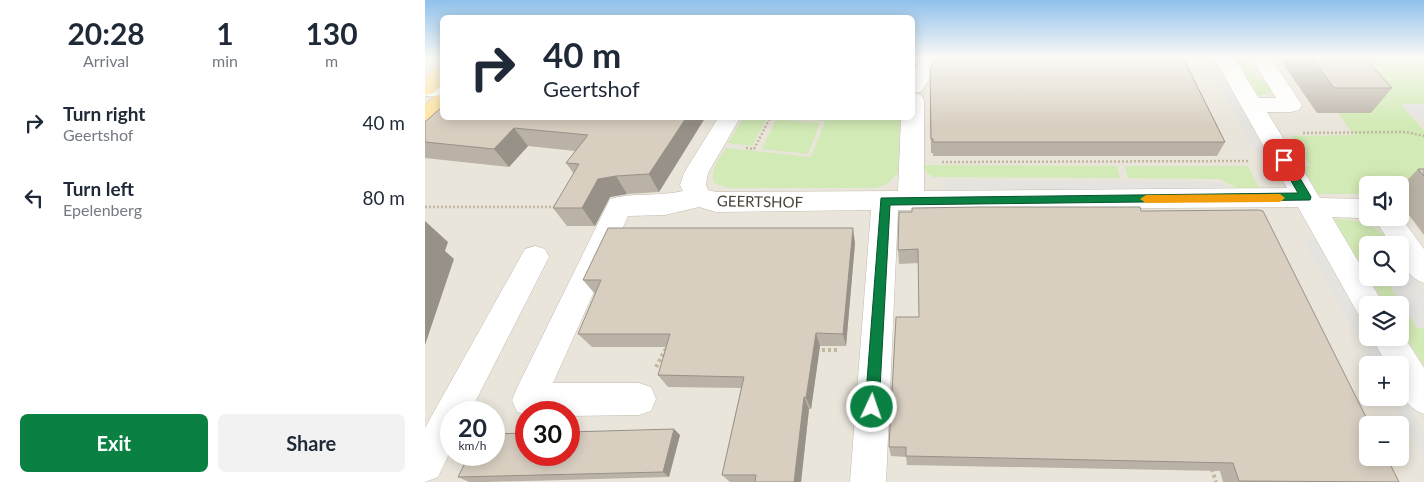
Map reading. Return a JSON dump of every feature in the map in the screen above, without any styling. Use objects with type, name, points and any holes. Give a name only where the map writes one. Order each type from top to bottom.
[{"type":"main road","points":[[425,117],[440,104]]},
{"type":"street","points":[[1237,80],[1364,296]]},
{"type":"street","points":[[1252,105],[1291,105],[1275,80]]},
{"type":"street","points":[[425,88],[440,90]]},
{"type":"street","name":"GEERTSHOF","points":[[728,120],[696,173],[693,185],[699,196],[716,202],[1309,202],[1359,208]]},
{"type":"street","points":[[868,482],[876,350],[898,201],[912,162],[913,120]]},
{"type":"street","points":[[639,399],[529,400],[619,206],[665,205],[699,196]]},
{"type":"street","points":[[1393,226],[1424,271]]},
{"type":"street","points":[[459,401],[535,257]]},
{"type":"street","points":[[1393,346],[1421,389]]},
{"type":"street","points":[[425,464],[440,436]]},
{"type":"path","points":[[1296,133],[1407,132],[1424,136]]},
{"type":"path","points":[[1114,156],[1116,162]]},
{"type":"path","points":[[912,162],[1284,160]]},
{"type":"path","points":[[425,207],[562,207]]},
{"type":"path","points":[[639,399],[665,350],[674,350]]},
{"type":"path","points":[[809,350],[876,350]]},
{"type":"path","points":[[1211,464],[1216,482]]},
{"type":"shaded area","points":[[425,80],[440,80],[440,120],[915,120],[915,80],[1424,80],[1424,482],[425,482]]},
{"type":"shaded area","points":[[1216,80],[1225,80],[1267,155],[1257,155]]},
{"type":"shaded area","points":[[1402,104],[1424,104],[1424,119],[1414,119]]},
{"type":"shaded area","points":[[945,180],[1220,182],[1233,189],[945,189]]},
{"type":"shaded area","points":[[1303,239],[1315,239],[1359,319],[1359,341]]},
{"type":"shaded area","points":[[1409,269],[1424,292],[1424,328],[1417,328],[1409,316],[1409,296],[1397,296],[1390,286],[1409,286]]},
{"type":"shaded area","points":[[1362,346],[1375,346],[1381,356],[1367,356]]},
{"type":"shaded area","points":[[1394,406],[1409,406],[1424,433],[1424,459],[1409,432],[1409,416],[1400,416]]},
{"type":"green space","points":[[1250,80],[1261,80],[1268,84],[1271,92],[1259,96]]},
{"type":"green space","points":[[1342,80],[1424,80],[1424,104],[1402,105],[1424,131],[1424,193],[1409,194],[1409,176],[1359,176],[1359,194],[1318,194],[1302,166],[1310,166],[1292,136],[1354,135],[1338,113],[1367,113]]},
{"type":"green space","points":[[742,120],[766,120],[752,146],[728,143]]},
{"type":"green space","points":[[776,120],[820,123],[808,154],[762,149]]},
{"type":"green space","points":[[814,120],[900,120],[898,173],[887,184],[875,188],[728,188],[714,183],[714,169],[726,148],[811,157],[825,121]]},
{"type":"green space","points":[[923,165],[1117,166],[1120,178],[933,177],[926,172]]},
{"type":"green space","points":[[1125,166],[1248,166],[1259,188],[1239,189],[1220,179],[1128,178]]},
{"type":"green space","points":[[1334,219],[1359,222],[1359,226],[1371,226],[1385,236],[1359,236],[1359,261]]},
{"type":"green space","points":[[1374,286],[1390,286],[1397,296],[1380,296]]},
{"type":"green space","points":[[1409,316],[1417,328],[1424,328],[1424,366],[1409,342]]},
{"type":"building","points":[[930,80],[1194,80],[1225,142],[933,142],[933,139],[931,139]]},
{"type":"building","points":[[1328,80],[1385,80],[1392,88],[1334,88]]},
{"type":"building","points":[[440,109],[440,120],[685,120],[649,174],[598,179],[582,208],[553,208],[579,164],[566,163],[588,135],[514,128],[494,149],[425,142],[425,122]]},
{"type":"building","points":[[1418,169],[1424,169],[1424,176]]},
{"type":"building","points":[[1140,207],[1141,211],[1263,211],[1366,416],[1359,416],[1359,466],[1391,466],[1399,482],[1239,481],[1233,463],[906,456],[906,447],[889,447],[896,317],[919,317],[918,249],[898,250],[899,212],[912,212],[912,208]]},
{"type":"building","points":[[608,228],[853,228],[843,334],[816,333],[806,398],[804,397],[794,482],[755,482],[756,475],[722,475],[744,377],[658,375],[670,334],[578,334],[601,280],[583,280]]},
{"type":"building","points":[[674,429],[663,472],[458,477],[464,466],[505,466],[505,434],[515,433],[515,466],[580,466],[580,432]]},
{"type":"slow traffic","points":[[1146,199],[1280,198]]},
{"type":"route","points":[[872,407],[885,201],[1306,197],[1284,160]]}]
